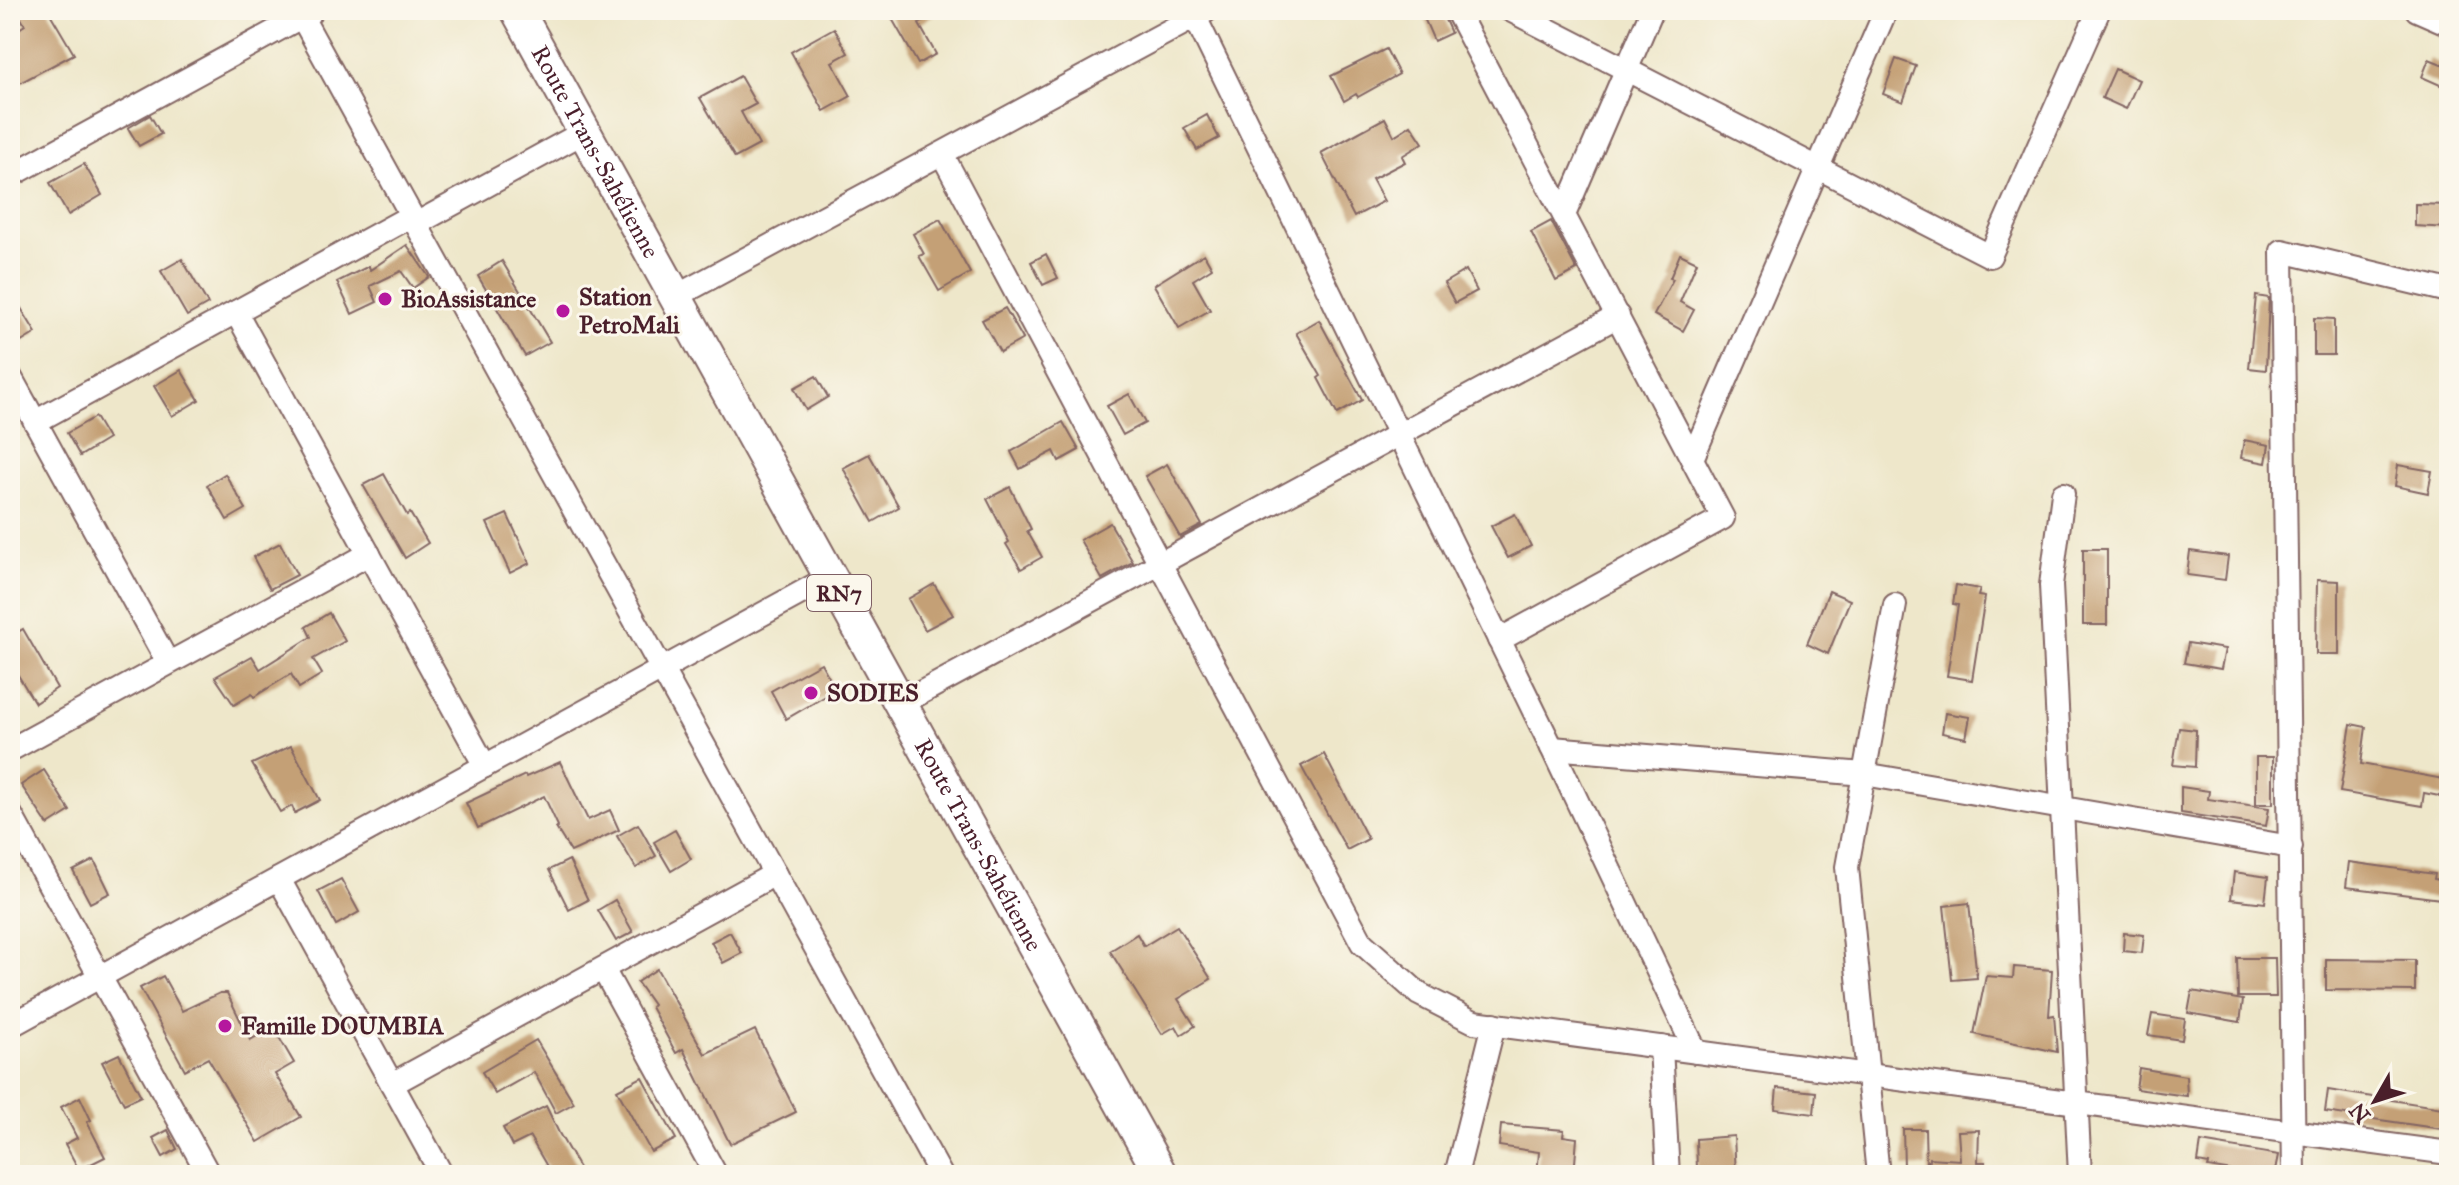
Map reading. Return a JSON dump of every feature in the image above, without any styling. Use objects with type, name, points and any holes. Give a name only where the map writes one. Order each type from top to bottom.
[{"type":"highway","name":"Route Trans-Sahélienne","points":[[517,10],[1161,1175]]},
{"type":"street","points":[[1456,10],[1723,518],[1499,640]]},
{"type":"street","points":[[1510,10],[1990,256],[2099,10]]},
{"type":"street","points":[[1564,215],[1652,10]]},
{"type":"street","points":[[1692,459],[1886,10]]},
{"type":"street","points":[[2417,10],[2449,24]]},
{"type":"street","points":[[10,176],[304,12],[414,220],[941,1175]]},
{"type":"street","points":[[675,297],[1202,14],[1399,434],[1696,1052]]},
{"type":"street","points":[[35,422],[236,312],[584,132]]},
{"type":"street","points":[[942,154],[1362,943],[1419,994],[1474,1022],[2449,1153]]},
{"type":"street","points":[[2294,1175],[2282,251],[2449,291]]},
{"type":"street","points":[[236,312],[485,766]]},
{"type":"street","points":[[900,704],[1618,316]]},
{"type":"street","points":[[10,376],[168,663]]},
{"type":"street","points":[[2063,494],[2051,585],[2080,1175]]},
{"type":"street","points":[[10,750],[369,554]]},
{"type":"street","points":[[10,1026],[830,577]]},
{"type":"street","points":[[1878,1175],[1847,867],[1895,605]]},
{"type":"street","points":[[1552,748],[1864,774],[2291,847]]},
{"type":"street","points":[[10,813],[209,1175]]},
{"type":"street","points":[[392,1084],[775,874]]},
{"type":"street","points":[[279,879],[442,1175]]},
{"type":"street","points":[[603,969],[716,1175]]},
{"type":"street","points":[[1456,1175],[1494,1024]]},
{"type":"street","points":[[1661,1047],[1668,1175]]},
{"type":"building","points":[[16,10],[48,10],[74,54],[18,84],[10,71],[10,35],[25,25]]},
{"type":"building","points":[[887,10],[943,10],[919,24],[936,54],[918,64]]},
{"type":"building","points":[[1441,11],[1451,33],[1434,41],[1424,18]]},
{"type":"building","points":[[834,28],[848,53],[832,62],[851,96],[824,111],[791,52]]},
{"type":"building","points":[[1386,49],[1399,74],[1358,97],[1356,94],[1344,101],[1331,76]]},
{"type":"building","points":[[1896,59],[1916,66],[1903,102],[1883,94]]},
{"type":"building","points":[[2429,59],[2449,67],[2449,89],[2422,77]]},
{"type":"building","points":[[2115,69],[2139,80],[2126,109],[2102,98]]},
{"type":"building","points":[[740,76],[756,104],[741,112],[759,145],[735,158],[700,98]]},
{"type":"building","points":[[150,115],[161,134],[139,146],[128,128]]},
{"type":"building","points":[[1207,115],[1219,138],[1197,150],[1184,128]]},
{"type":"building","points":[[1385,118],[1394,136],[1411,125],[1423,143],[1402,156],[1405,162],[1372,179],[1384,201],[1354,217],[1321,153]]},
{"type":"building","points":[[84,164],[102,195],[68,215],[50,183]]},
{"type":"building","points":[[2415,204],[2449,205],[2449,228],[2415,226]]},
{"type":"building","points":[[940,219],[970,273],[939,291],[919,256],[924,254],[913,234]]},
{"type":"building","points":[[1551,221],[1577,270],[1556,281],[1531,232]]},
{"type":"building","points":[[407,245],[429,277],[413,288],[401,271],[370,286],[377,302],[352,314],[337,282],[369,266],[370,270]]},
{"type":"building","points":[[1046,254],[1058,278],[1043,285],[1031,262]]},
{"type":"building","points":[[1204,254],[1212,268],[1193,280],[1210,310],[1179,328],[1154,285]]},
{"type":"building","points":[[1680,254],[1697,262],[1680,302],[1694,310],[1683,331],[1654,315],[1673,279],[1670,278]]},
{"type":"building","points":[[182,259],[208,304],[187,316],[161,271]]},
{"type":"building","points":[[502,261],[550,342],[525,356],[478,276]]},
{"type":"building","points":[[1466,270],[1477,291],[1455,303],[1444,283]]},
{"type":"building","points":[[10,290],[36,333],[18,344],[10,331]]},
{"type":"building","points":[[2256,296],[2269,298],[2266,370],[2249,368]]},
{"type":"building","points":[[1005,308],[1023,339],[1000,352],[982,320]]},
{"type":"building","points":[[2314,318],[2334,319],[2334,355],[2314,355]]},
{"type":"building","points":[[1319,320],[1362,400],[1337,414],[1318,378],[1321,376],[1296,333]]},
{"type":"building","points":[[181,370],[199,400],[172,416],[154,386]]},
{"type":"building","points":[[816,376],[828,397],[806,410],[794,388]]},
{"type":"building","points":[[1129,394],[1145,423],[1123,435],[1107,406]]},
{"type":"building","points":[[95,417],[108,439],[80,456],[67,433]]},
{"type":"building","points":[[1063,422],[1079,450],[1059,461],[1054,451],[1020,469],[1011,452]]},
{"type":"building","points":[[2244,440],[2269,445],[2266,463],[2241,458]]},
{"type":"building","points":[[869,454],[899,507],[873,522],[843,468]]},
{"type":"building","points":[[1167,464],[1202,525],[1180,537],[1145,476]]},
{"type":"building","points":[[2398,465],[2432,471],[2428,493],[2395,486]]},
{"type":"building","points":[[225,474],[246,509],[227,520],[207,485]]},
{"type":"building","points":[[384,474],[407,515],[410,513],[428,543],[405,558],[363,485]]},
{"type":"building","points":[[1010,487],[1031,529],[1027,531],[1042,557],[1021,569],[1006,544],[1009,542],[987,499]]},
{"type":"building","points":[[507,514],[530,563],[510,573],[487,523]]},
{"type":"building","points":[[1515,514],[1531,546],[1508,558],[1491,526]]},
{"type":"building","points":[[1110,523],[1133,562],[1102,579],[1080,540]]},
{"type":"building","points":[[280,543],[297,575],[270,589],[253,557]]},
{"type":"building","points":[[2083,549],[2107,549],[2107,625],[2083,625]]},
{"type":"building","points":[[2190,551],[2228,556],[2225,580],[2187,575]]},
{"type":"building","points":[[2317,580],[2339,581],[2339,654],[2316,654]]},
{"type":"building","points":[[934,584],[953,615],[925,630],[908,599]]},
{"type":"building","points":[[1956,585],[1980,589],[1978,596],[1985,597],[1972,680],[1947,676],[1958,605],[1953,604]]},
{"type":"building","points":[[1829,591],[1850,600],[1828,654],[1807,644]]},
{"type":"building","points":[[329,613],[345,641],[313,659],[322,674],[299,688],[291,674],[254,697],[252,694],[234,705],[215,677],[252,656],[260,669],[311,637],[306,627]]},
{"type":"building","points":[[23,629],[57,688],[35,703],[10,662],[10,637]]},
{"type":"building","points":[[2188,643],[2225,649],[2221,669],[2184,663]]},
{"type":"building","points":[[821,663],[836,690],[786,719],[771,691]]},
{"type":"building","points":[[1945,713],[1970,717],[1966,738],[1942,733]]},
{"type":"building","points":[[2351,724],[2366,727],[2361,764],[2449,780],[2449,798],[2424,793],[2422,806],[2340,792]]},
{"type":"building","points":[[2179,728],[2196,730],[2195,767],[2173,765]]},
{"type":"building","points":[[291,746],[320,800],[295,813],[292,806],[280,812],[252,764]]},
{"type":"building","points":[[1324,754],[1368,839],[1347,850],[1301,766]]},
{"type":"building","points":[[2256,757],[2273,757],[2273,804],[2256,804]]},
{"type":"building","points":[[560,762],[588,820],[610,810],[619,830],[571,852],[556,828],[558,826],[544,796],[478,828],[466,803]]},
{"type":"building","points":[[44,770],[70,811],[48,825],[21,785]]},
{"type":"building","points":[[2181,787],[2209,791],[2208,799],[2269,808],[2266,826],[2181,813]]},
{"type":"building","points":[[638,824],[656,856],[636,868],[617,836]]},
{"type":"building","points":[[675,830],[691,859],[671,871],[654,842]]},
{"type":"building","points":[[94,860],[110,893],[90,903],[73,871]]},
{"type":"building","points":[[569,860],[588,900],[569,910],[549,870]]},
{"type":"building","points":[[2349,862],[2435,874],[2434,879],[2449,882],[2449,900],[2346,887]]},
{"type":"building","points":[[2234,872],[2268,877],[2265,903],[2231,899]]},
{"type":"building","points":[[341,879],[359,912],[336,925],[318,891]]},
{"type":"building","points":[[615,900],[633,932],[616,941],[598,910]]},
{"type":"building","points":[[1969,903],[1977,978],[1952,980],[1944,906]]},
{"type":"building","points":[[1177,926],[1211,979],[1178,999],[1195,1026],[1181,1035],[1176,1026],[1162,1034],[1110,951],[1137,934],[1144,946]]},
{"type":"building","points":[[730,932],[742,953],[723,963],[711,942]]},
{"type":"building","points":[[2124,933],[2144,935],[2142,953],[2123,951]]},
{"type":"building","points":[[2237,958],[2275,958],[2276,997],[2238,997]]},
{"type":"building","points":[[2326,959],[2415,960],[2415,991],[2326,990]]},
{"type":"building","points":[[2014,967],[2052,970],[2049,1016],[2054,1015],[2057,1052],[1974,1034],[1986,976],[2013,978]]},
{"type":"building","points":[[657,969],[705,1054],[755,1030],[796,1112],[730,1144],[683,1049],[676,1053],[651,1007],[653,1005],[637,982]]},
{"type":"building","points":[[163,976],[182,1011],[220,993],[227,993],[250,1040],[273,1027],[294,1063],[275,1074],[301,1117],[258,1142],[208,1058],[185,1070],[140,988]]},
{"type":"building","points":[[2192,991],[2243,1000],[2240,1022],[2188,1013]]},
{"type":"building","points":[[2152,1014],[2185,1019],[2182,1040],[2148,1035]]},
{"type":"building","points":[[536,1040],[574,1103],[556,1113],[534,1072],[495,1094],[482,1072]]},
{"type":"building","points":[[119,1054],[141,1096],[124,1104],[102,1062]]},
{"type":"building","points":[[2139,1068],[2186,1076],[2187,1096],[2136,1089]]},
{"type":"building","points":[[642,1077],[676,1139],[651,1152],[617,1090]]},
{"type":"building","points":[[1777,1088],[1816,1092],[1814,1114],[1775,1109]]},
{"type":"building","points":[[2328,1090],[2449,1109],[2449,1130],[2325,1112]]},
{"type":"building","points":[[80,1097],[91,1120],[87,1122],[105,1157],[79,1170],[65,1144],[77,1138],[61,1107]]},
{"type":"building","points":[[546,1106],[583,1175],[552,1175],[530,1137],[512,1146],[503,1128]]},
{"type":"building","points":[[1501,1125],[1564,1130],[1563,1136],[1577,1138],[1574,1175],[1537,1175],[1539,1152],[1499,1146]]},
{"type":"building","points":[[1903,1129],[1925,1129],[1926,1166],[1904,1167]]},
{"type":"building","points":[[168,1130],[177,1149],[163,1157],[153,1138]]},
{"type":"building","points":[[1979,1130],[1978,1162],[1986,1162],[1985,1175],[1928,1175],[1929,1158],[1960,1160],[1958,1131]]},
{"type":"building","points":[[1734,1136],[1736,1175],[1697,1169],[1696,1139]]},
{"type":"building","points":[[2201,1142],[2279,1155],[2275,1175],[2208,1167],[2209,1164],[2198,1162]]},
{"type":"place","name":"BioAssistance","points":[[385,299]]},
{"type":"place","name":"Station PetroMali","points":[[563,311]]},
{"type":"place","name":"SODIES","points":[[811,693]]},
{"type":"place","name":"Famille DOUMBIA","points":[[225,1026]]}]
